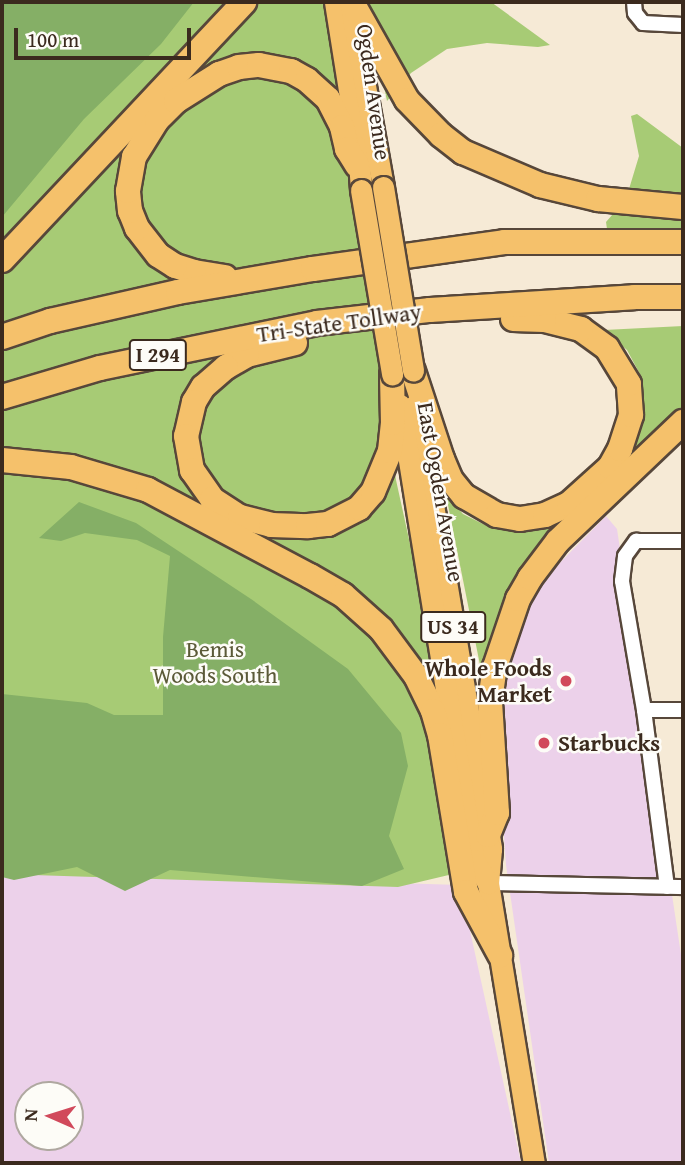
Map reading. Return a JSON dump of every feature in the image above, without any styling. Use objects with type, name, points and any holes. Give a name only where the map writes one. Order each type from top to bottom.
[{"type":"highway","points":[[2,260],[244,2]]},
{"type":"highway","points":[[351,2],[407,100],[441,135],[463,152],[540,185],[598,199],[683,207]]},
{"type":"highway","points":[[313,269],[232,277],[210,276],[174,266],[147,243],[134,219],[128,191],[134,157],[157,120],[176,101],[219,74],[239,67],[259,65],[291,71],[323,94],[336,112],[347,149],[357,165]]},
{"type":"highway","name":"I 294","points":[[2,337],[50,321],[178,292],[313,269],[504,242],[683,242]]},
{"type":"highway","name":"Tri-State Tollway","points":[[2,397],[113,365],[317,323],[430,310],[634,297],[683,297]]},
{"type":"highway","points":[[402,372],[451,480],[464,496],[497,515],[520,519],[545,515],[569,504],[610,467],[627,435],[631,415],[629,384],[617,360],[597,339],[564,323],[521,319],[471,322],[430,310]]},
{"type":"highway","points":[[317,323],[298,342],[247,355],[226,367],[203,387],[194,402],[186,436],[187,454],[199,484],[226,510],[255,522],[298,527],[328,524],[359,508],[373,492],[390,451],[402,372]]},
{"type":"highway","points":[[488,835],[497,813],[490,701],[495,667],[518,600],[530,578],[558,541],[683,422]]},
{"type":"highway","points":[[2,460],[71,467],[148,490],[310,576],[342,595],[372,620],[416,676],[433,711],[440,735],[466,892],[500,955]]},
{"type":"main road","name":"Ogden Avenue","points":[[335,2],[358,147],[357,165],[361,190]]},
{"type":"main road","name":"Ogden Avenue","points":[[351,2],[383,187]]},
{"type":"main road","name":"East Ogden Avenue","points":[[383,187],[402,372],[399,401],[474,860],[488,883]]},
{"type":"main road","name":"East Ogden Avenue","points":[[361,190],[402,372],[418,418],[491,849],[488,883],[532,1162]]},
{"type":"street","points":[[634,2],[638,19],[650,24],[683,25]]},
{"type":"street","points":[[667,887],[622,581],[625,556],[636,541],[683,541]]},
{"type":"street","points":[[643,710],[683,710]]},
{"type":"street","points":[[488,883],[683,887]]},
{"type":"shaded area","points":[[606,516],[617,529],[683,968],[683,1163],[549,1163],[506,865],[500,778],[502,705],[515,636],[540,583]]},
{"type":"shaded area","points":[[2,871],[460,885],[521,1163],[2,1163]]},
{"type":"green space","name":"Bemis Woods South","points":[[2,2],[324,2],[396,480],[416,571],[434,685],[453,874],[398,887],[2,874]]},
{"type":"green space","points":[[2,2],[194,2],[161,44],[84,119],[2,217]]},
{"type":"green space","points":[[366,2],[491,2],[550,45],[538,47],[487,43],[447,49],[411,73],[387,101]]},
{"type":"green space","points":[[637,114],[683,148],[683,235],[608,236],[606,222],[626,199],[639,156],[631,116]]},
{"type":"green space","points":[[683,326],[683,408],[634,450],[645,416],[641,376],[627,350],[604,330]]},
{"type":"green space","points":[[446,495],[463,514],[485,525],[523,532],[553,524],[558,529],[484,685]]},
{"type":"green space","points":[[79,502],[136,523],[251,599],[348,669],[401,733],[408,766],[389,836],[404,869],[362,886],[170,870],[125,891],[77,867],[14,880],[2,877],[2,694],[87,703],[114,715],[163,715],[163,637],[170,556],[137,540],[85,533],[61,541],[39,538]]},
{"type":"place","name":"Whole Foods Market","points":[[566,681]]},
{"type":"place","name":"Starbucks","points":[[544,743]]}]
